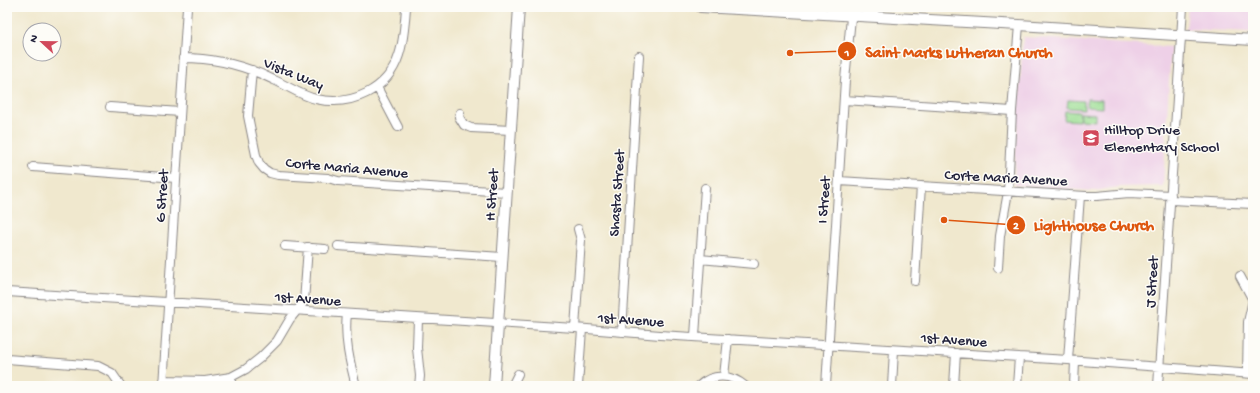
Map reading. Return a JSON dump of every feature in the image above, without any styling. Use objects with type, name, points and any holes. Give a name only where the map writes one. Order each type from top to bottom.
[{"type":"main road","name":"H Street","points":[[494,386],[519,7]]},
{"type":"main road","points":[[701,7],[851,11],[1019,25],[1253,40]]},
{"type":"street","name":"G Street","points":[[163,383],[187,7]]},
{"type":"street","name":"Vista Way","points":[[184,58],[217,60],[252,70],[307,96],[320,100],[350,100],[366,94],[377,87],[391,72],[399,56],[406,7]]},
{"type":"street","name":"J Street","points":[[1158,386],[1183,7]]},
{"type":"street","name":"I Street","points":[[826,386],[838,181],[851,11]]},
{"type":"street","points":[[998,268],[1000,236],[1008,192],[1012,111],[1019,25]]},
{"type":"street","name":"Shasta Street","points":[[622,332],[639,56]]},
{"type":"street","name":"Corte Maria Avenue","points":[[252,70],[248,116],[257,159],[261,166],[270,173],[278,175],[328,178],[338,181],[506,192]]},
{"type":"street","points":[[377,87],[398,127]]},
{"type":"street","points":[[844,100],[1012,111]]},
{"type":"street","points":[[110,107],[180,112]]},
{"type":"street","points":[[460,113],[459,117],[464,125],[471,128],[511,130]]},
{"type":"street","points":[[33,168],[176,178]]},
{"type":"street","name":"Corte Maria Avenue","points":[[838,181],[1080,196],[1129,193],[1171,198],[1253,204]]},
{"type":"street","points":[[915,281],[921,186]]},
{"type":"street","points":[[695,336],[705,188]]},
{"type":"street","points":[[1074,386],[1072,360],[1080,196]]},
{"type":"street","points":[[578,229],[582,240],[578,329],[578,386]]},
{"type":"street","points":[[285,246],[325,249]]},
{"type":"street","points":[[338,246],[502,257]]},
{"type":"street","points":[[163,383],[205,381],[231,377],[246,369],[267,352],[277,341],[290,319],[304,302],[308,247]]},
{"type":"street","points":[[700,259],[754,264]]},
{"type":"street","points":[[1240,276],[1253,300],[1248,322],[1250,373]]},
{"type":"street","name":"1st Avenue","points":[[7,292],[894,350],[1072,360],[1250,373]]},
{"type":"street","points":[[348,314],[346,325],[348,352],[356,386]]},
{"type":"street","points":[[418,319],[417,348],[420,376],[419,386]]},
{"type":"street","points":[[724,376],[728,339]]},
{"type":"street","points":[[892,386],[894,350]]},
{"type":"street","points":[[954,386],[956,353]]},
{"type":"street","points":[[1017,386],[1019,357]]},
{"type":"street","points":[[7,359],[98,366],[112,374],[122,386]]},
{"type":"street","points":[[512,386],[518,374]]},
{"type":"street","points":[[699,386],[710,379],[724,376],[734,379],[745,386]]},
{"type":"street","points":[[231,377],[233,386]]},
{"type":"shaded area","points":[[1188,7],[1253,7],[1253,32],[1186,29]]},
{"type":"shaded area","name":"Hilltop Drive Elementary School","points":[[1023,37],[1171,47],[1163,186],[1119,187],[1094,191],[1015,185],[1014,179]]},
{"type":"green space","points":[[1087,99],[1102,100],[1102,108],[1087,107]]},
{"type":"green space","points":[[1068,100],[1084,101],[1084,109],[1067,108]]},
{"type":"green space","points":[[1065,111],[1080,112],[1079,121],[1064,120]]},
{"type":"green space","points":[[1081,113],[1095,114],[1095,121],[1080,120]]},
{"type":"place","name":"Saint Marks Lutheran Church","points":[[790,53]]},
{"type":"place","name":"Hilltop Drive Elementary School","points":[[1091,138]]},
{"type":"place","name":"Lighthouse Church","points":[[944,220]]}]
